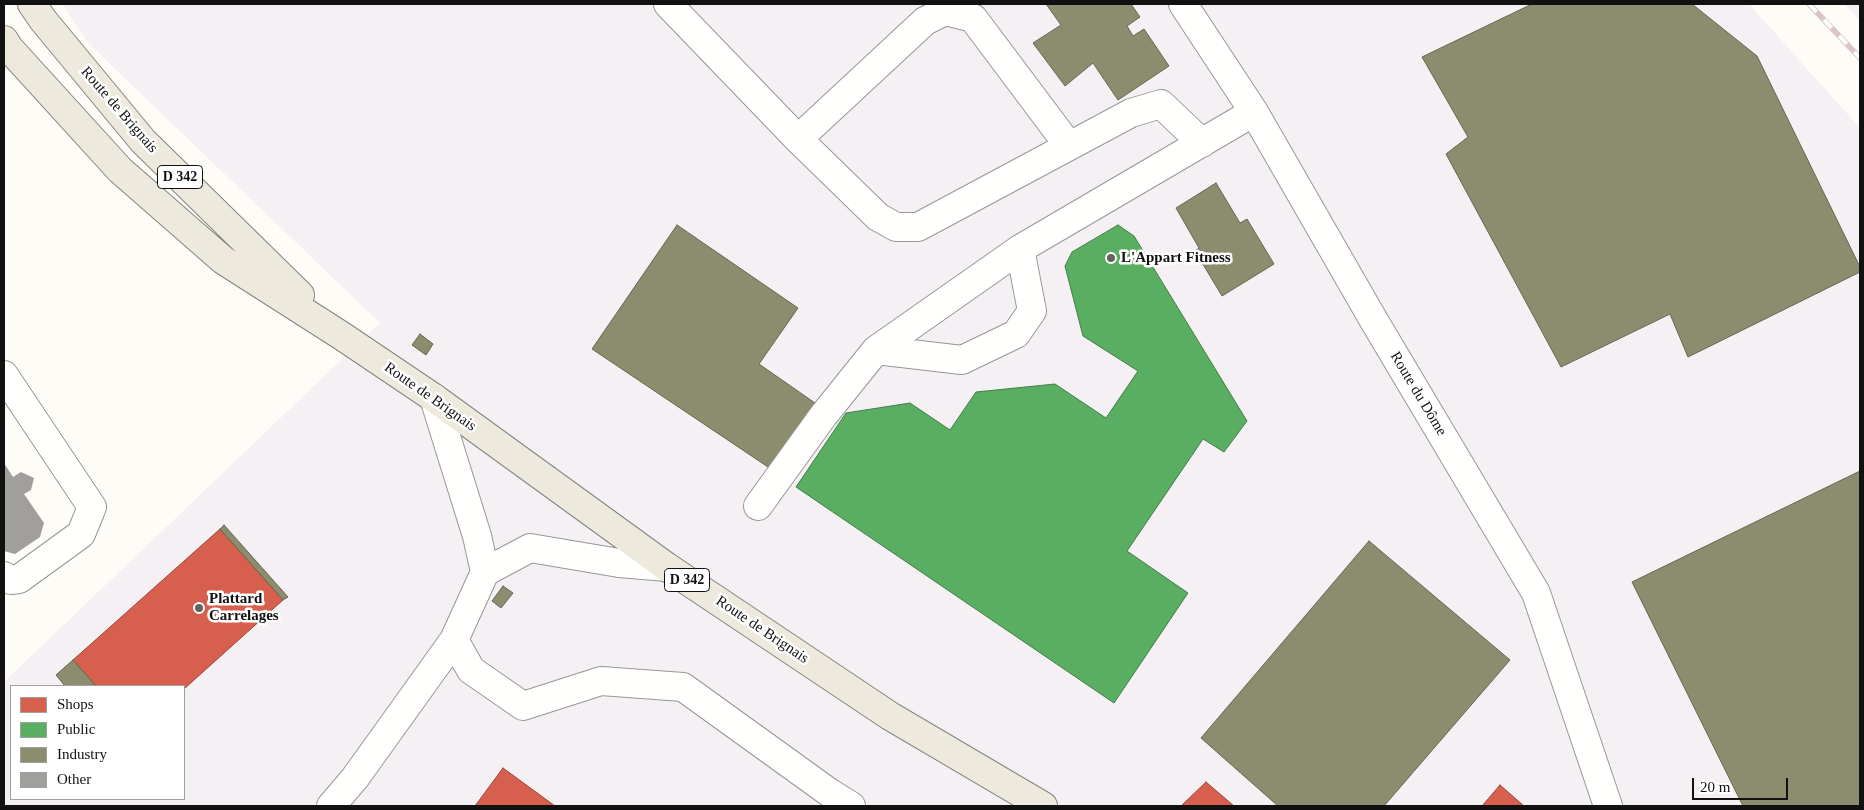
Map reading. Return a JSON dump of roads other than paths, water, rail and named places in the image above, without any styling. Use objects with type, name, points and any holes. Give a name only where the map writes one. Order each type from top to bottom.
[{"type":"main road","name":"Route de Brignais","points":[[32,4],[42,20],[143,141],[342,336]]},
{"type":"main road","name":"Route de Brignais","points":[[4,40],[127,177],[223,260],[342,336],[434,398],[667,567],[890,716],[1043,806]]},
{"type":"street","points":[[668,4],[798,139],[878,217],[896,227],[918,227],[1131,113],[1161,104],[1202,143]]},
{"type":"street","name":"Route du Dôme","points":[[1183,4],[1254,112],[1373,319],[1536,593],[1608,806]]},
{"type":"street","points":[[798,139],[925,21],[945,11],[973,18],[1069,146]]},
{"type":"street","points":[[758,506],[823,416],[876,350],[1020,249],[1254,112]]},
{"type":"street","points":[[876,350],[962,360],[1016,334],[1032,311],[1020,249]]},
{"type":"street","points":[[4,375],[92,507],[81,534],[19,579],[11,580],[4,576]]},
{"type":"street","points":[[330,806],[355,778],[454,640],[485,572],[477,536],[434,398]]},
{"type":"street","points":[[485,572],[530,548],[619,563],[667,567]]},
{"type":"street","points":[[454,640],[471,670],[523,706],[601,681],[683,687],[830,793],[851,806]]},
{"type":"railway","points":[[1809,4],[1860,58]]},
{"type":"place","name":"L'Appart Fitness","points":[[1111,258]]},
{"type":"place","name":"Plattard Carrelages","points":[[199,608]]}]
